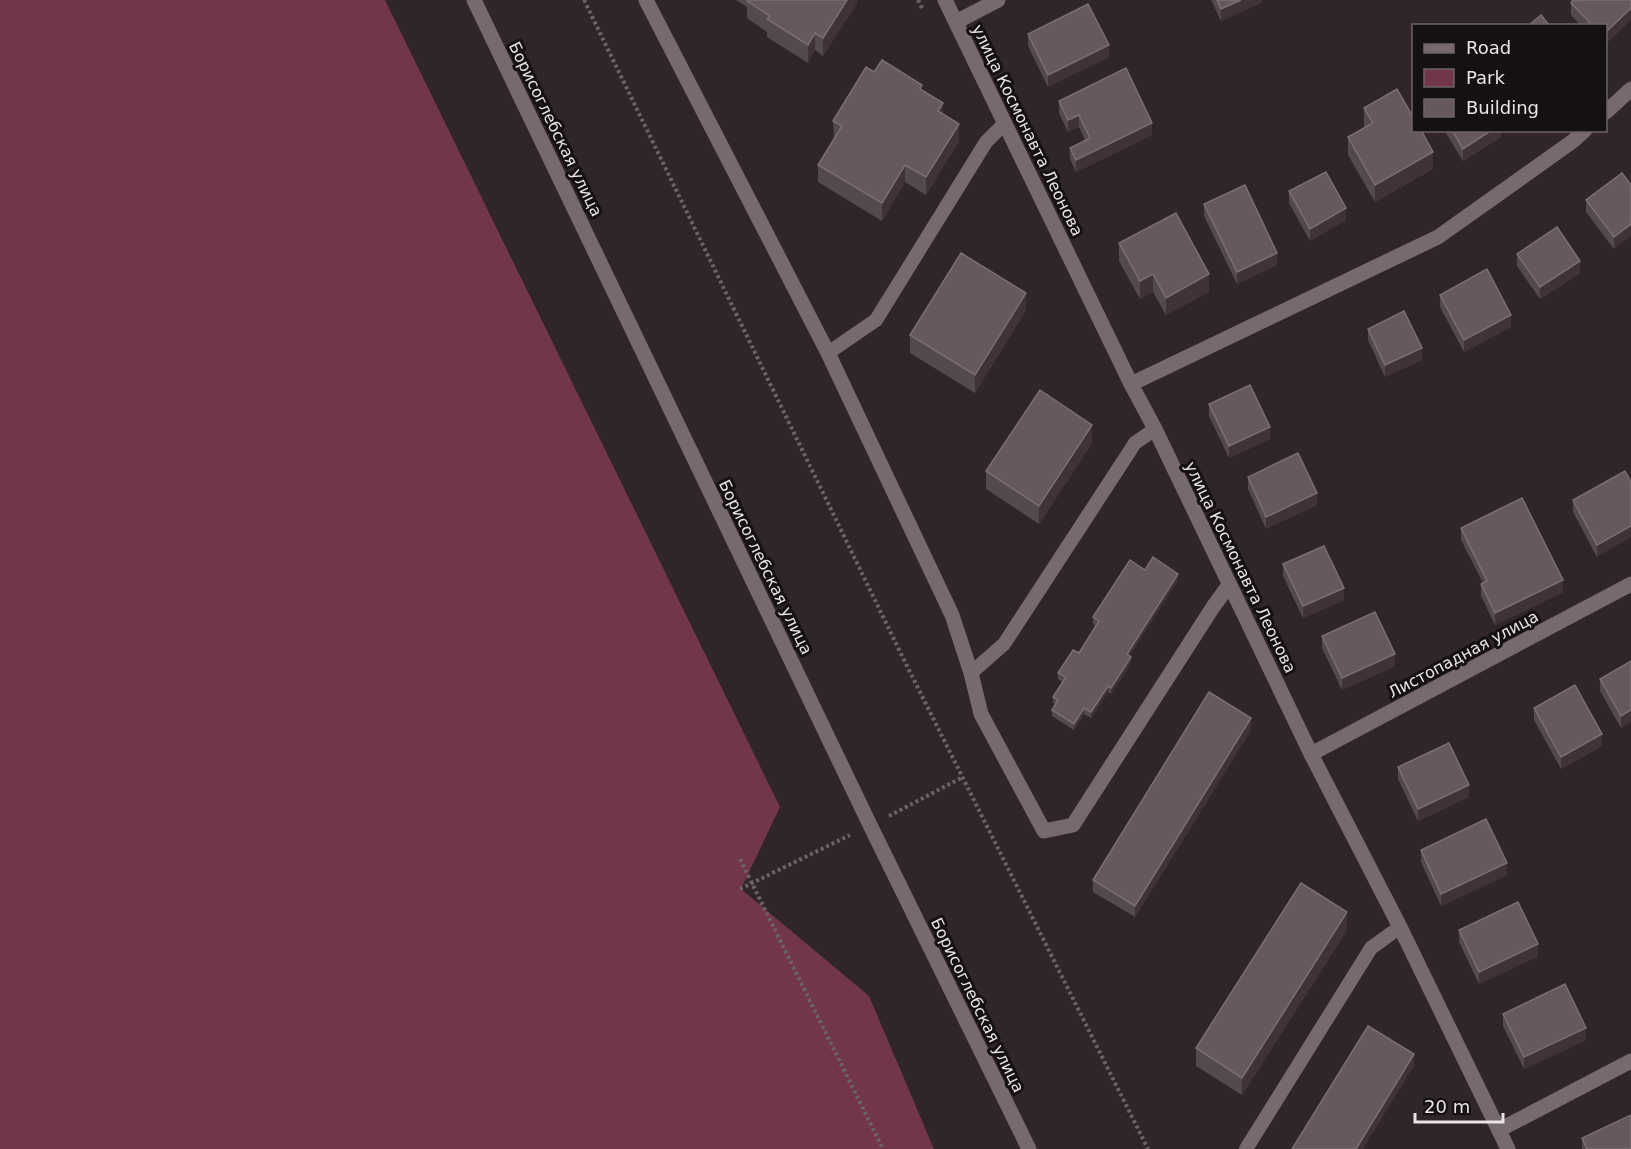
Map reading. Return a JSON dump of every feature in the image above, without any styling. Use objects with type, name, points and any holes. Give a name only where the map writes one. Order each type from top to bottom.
[{"type":"street","name":"Борисоглебская улица","points":[[474,0],[870,825],[1029,1149]]},
{"type":"street","points":[[647,0],[828,353],[952,615],[971,673],[981,714],[1044,831],[1073,825],[1229,585]]},
{"type":"street","name":"улица Космонавта Леонова","points":[[945,0],[1311,754],[1400,927],[1508,1149]]},
{"type":"street","points":[[956,21],[998,0]]},
{"type":"street","points":[[1607,110],[1631,89]]},
{"type":"street","points":[[1131,384],[1438,237],[1583,132]]},
{"type":"street","name":"Листопадная улица","points":[[1311,754],[1631,584]]},
{"type":"street","points":[[1499,1130],[1631,1061]]},
{"type":"lane","points":[[828,353],[876,320],[986,142],[1005,123]]},
{"type":"lane","points":[[971,673],[1004,644],[1135,442],[1155,429]]},
{"type":"lane","points":[[1246,1149],[1371,948],[1400,927]]},
{"type":"path","points":[[584,0],[905,662],[1148,1149]]},
{"type":"path","points":[[740,859],[883,1149]]},
{"type":"green space","points":[[0,0],[385,0],[780,807],[741,889],[869,996],[934,1149],[0,1149]]},
{"type":"building","points":[[748,0],[847,0],[823,38],[815,33],[808,45],[767,19],[770,16]]},
{"type":"building","points":[[1217,0],[1241,0],[1221,9]]},
{"type":"building","points":[[1573,0],[1631,0],[1631,8],[1607,31],[1607,24],[1591,24],[1571,3]]},
{"type":"building","points":[[1088,4],[1109,45],[1048,75],[1028,34]]},
{"type":"building","points":[[1541,15],[1548,24],[1530,24]]},
{"type":"building","points":[[882,60],[922,85],[920,89],[943,103],[938,111],[959,124],[926,177],[905,165],[882,203],[818,165],[842,126],[833,121],[866,67],[874,72]]},
{"type":"building","points":[[1126,68],[1152,123],[1076,160],[1070,148],[1090,138],[1079,115],[1068,120],[1059,101]]},
{"type":"building","points":[[1397,89],[1412,115],[1412,132],[1422,132],[1433,152],[1375,185],[1348,137],[1373,123],[1364,108]]},
{"type":"building","points":[[1453,132],[1489,132],[1463,149]]},
{"type":"building","points":[[1326,172],[1346,208],[1310,229],[1289,191]]},
{"type":"building","points":[[1622,173],[1631,185],[1631,224],[1614,237],[1586,200]]},
{"type":"building","points":[[1245,185],[1277,253],[1237,272],[1204,204]]},
{"type":"building","points":[[1176,213],[1209,274],[1166,298],[1153,274],[1140,281],[1119,243]]},
{"type":"building","points":[[1557,227],[1580,261],[1540,287],[1517,254]]},
{"type":"building","points":[[961,253],[1026,293],[975,375],[910,335]]},
{"type":"building","points":[[1487,269],[1511,315],[1464,340],[1440,295]]},
{"type":"building","points":[[1404,311],[1422,348],[1385,365],[1368,329]]},
{"type":"building","points":[[1250,385],[1270,427],[1229,446],[1209,404]]},
{"type":"building","points":[[1040,390],[1092,425],[1039,506],[986,471]]},
{"type":"building","points":[[1298,453],[1317,493],[1266,517],[1248,477]]},
{"type":"building","points":[[1625,471],[1631,482],[1631,526],[1597,545],[1573,500]]},
{"type":"building","points":[[1522,498],[1563,580],[1495,613],[1481,584],[1487,581],[1461,528]]},
{"type":"building","points":[[1324,546],[1344,588],[1303,606],[1283,564]]},
{"type":"building","points":[[1153,557],[1178,574],[1127,654],[1131,657],[1111,688],[1108,686],[1091,712],[1084,708],[1074,724],[1052,710],[1058,700],[1053,697],[1066,677],[1058,673],[1073,650],[1079,653],[1099,621],[1093,617],[1130,560],[1145,570]]},
{"type":"building","points":[[1375,612],[1395,654],[1342,678],[1322,636]]},
{"type":"building","points":[[1631,661],[1631,710],[1621,716],[1600,679]]},
{"type":"building","points":[[1575,685],[1602,734],[1561,757],[1534,708]]},
{"type":"building","points":[[1209,692],[1251,718],[1135,906],[1093,880]]},
{"type":"building","points":[[1449,743],[1469,785],[1418,809],[1398,767]]},
{"type":"building","points":[[1486,819],[1507,863],[1441,894],[1421,850]]},
{"type":"building","points":[[1301,883],[1347,912],[1242,1078],[1196,1048]]},
{"type":"building","points":[[1518,902],[1538,944],[1479,972],[1459,930]]},
{"type":"building","points":[[1565,984],[1586,1028],[1524,1057],[1503,1014]]},
{"type":"building","points":[[1368,1026],[1414,1054],[1356,1149],[1292,1149]]},
{"type":"building","points":[[1631,1115],[1631,1149],[1587,1149],[1582,1138]]}]
